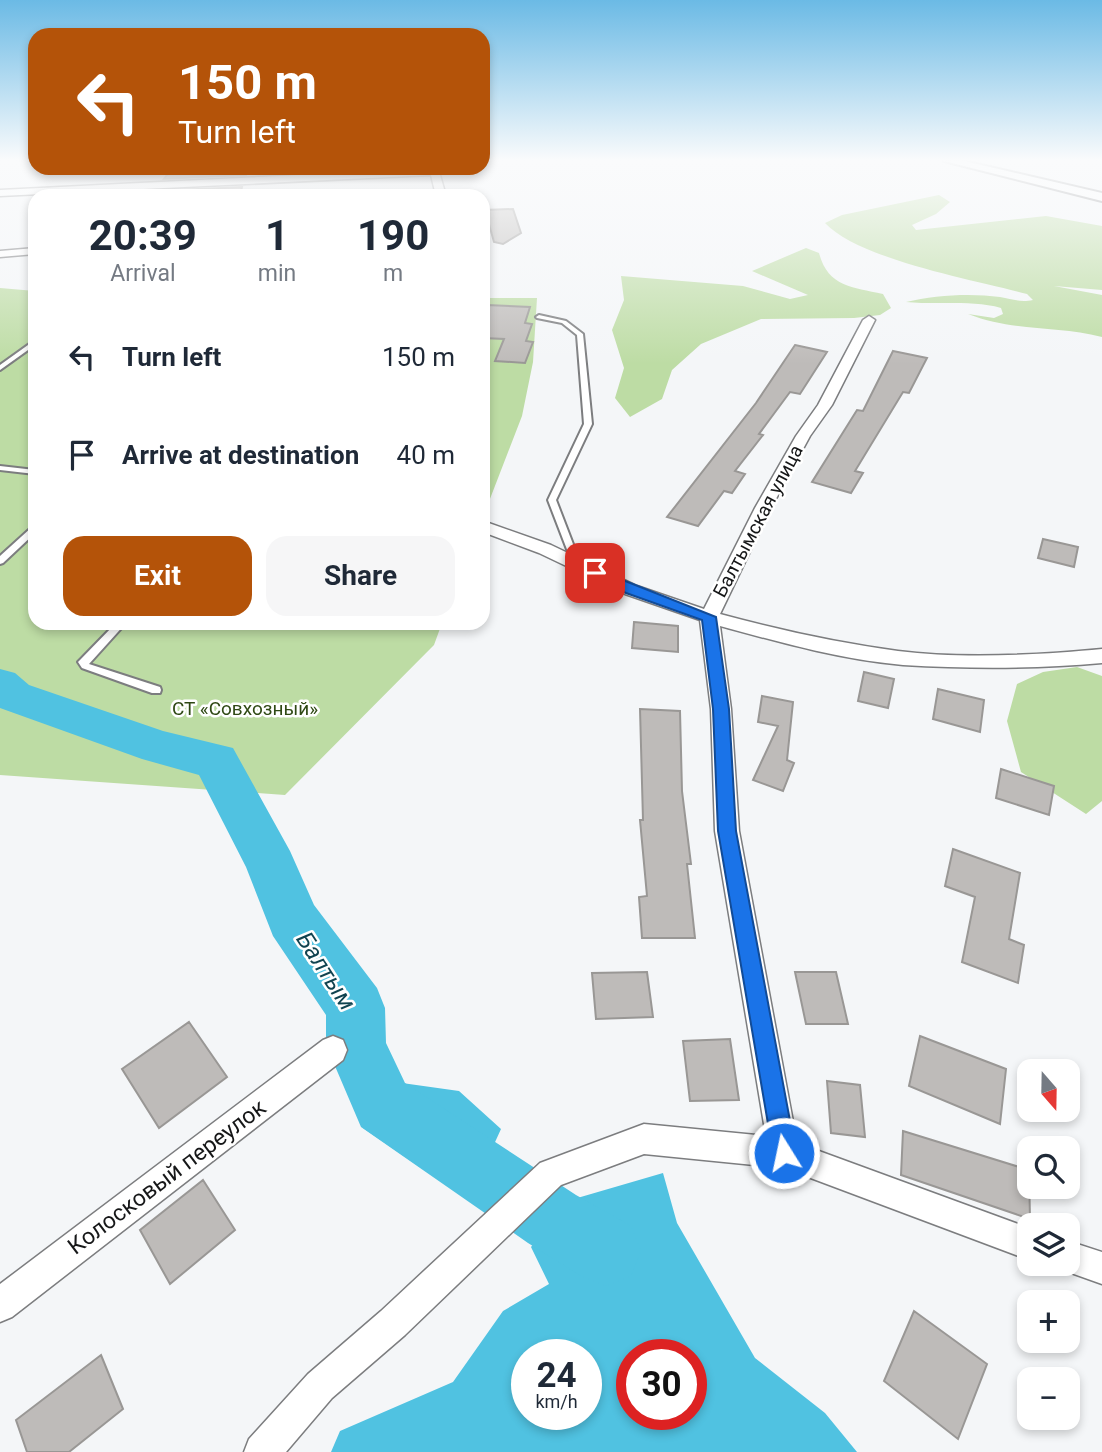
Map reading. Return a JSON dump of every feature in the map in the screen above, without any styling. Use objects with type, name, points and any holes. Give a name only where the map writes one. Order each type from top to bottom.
[{"type":"street","points":[[0,254],[28,252]]},
{"type":"street","name":"Балтымская улица","points":[[784,1153],[727,831],[721,709],[709,617],[763,508],[803,436],[825,405],[869,320]]},
{"type":"street","points":[[490,529],[631,590],[709,617],[782,637],[901,658],[1037,662],[1102,656]]},
{"type":"street","name":"Колосковый переулок","points":[[0,1305],[333,1050]]},
{"type":"street","points":[[261,1452],[320,1386],[393,1323],[551,1174],[644,1139],[784,1153],[1017,1240]]},
{"type":"street","points":[[1080,1261],[1102,1268]]},
{"type":"lane","points":[[540,317],[564,322],[580,334],[588,424],[552,500],[577,565]]},
{"type":"lane","points":[[0,368],[28,347]]},
{"type":"lane","points":[[0,468],[28,470]]},
{"type":"lane","points":[[0,561],[28,535]]},
{"type":"lane","points":[[114,630],[83,662],[85,666],[156,690]]},
{"type":"green space","points":[[833,229],[1102,229],[1102,290],[1054,286],[1102,295],[1102,337],[1002,324],[968,314],[994,318],[1003,314],[1001,308],[990,306],[906,302],[965,295],[1033,300],[1027,294],[891,258],[842,236]]},
{"type":"green space","points":[[806,248],[819,253],[828,273],[835,279],[852,287],[883,294],[891,308],[880,315],[854,318],[761,319],[701,344],[672,370],[662,399],[630,417],[615,398],[624,368],[612,330],[624,300],[621,276],[743,286],[790,299],[808,295],[752,271]]},
{"type":"green space","name":"СТ «Совхозный»","points":[[0,288],[28,290],[28,630],[439,630],[434,645],[285,795],[0,775]]},
{"type":"green space","points":[[490,298],[537,298],[533,362],[522,416],[490,499]]},
{"type":"green space","points":[[1077,667],[1102,676],[1102,801],[1086,814],[1021,772],[1007,721],[1017,684],[1043,672]]},
{"type":"water","points":[[402,1083],[459,1091],[501,1129],[475,1186],[427,1172],[363,1128]]},
{"type":"water","points":[[663,1173],[677,1223],[755,1358],[825,1413],[857,1452],[331,1452],[340,1431],[453,1382],[503,1311],[549,1284],[531,1247],[567,1201]]},
{"type":"building","points":[[490,229],[520,229],[521,233],[503,244],[494,242]]},
{"type":"building","points":[[490,305],[530,307],[525,323],[532,324],[526,341],[533,342],[525,363],[495,361],[504,339],[490,338]]},
{"type":"building","points":[[795,345],[827,352],[800,394],[790,392],[759,434],[763,435],[735,471],[745,474],[732,493],[724,491],[698,526],[667,517],[756,403]]},
{"type":"building","points":[[893,351],[927,358],[909,393],[903,392],[855,471],[863,473],[851,493],[812,482],[857,410],[863,411]]},
{"type":"building","points":[[1043,539],[1078,547],[1074,567],[1038,558]]},
{"type":"building","points":[[634,622],[678,626],[678,652],[632,648]]},
{"type":"building","points":[[864,672],[894,679],[888,708],[858,701]]},
{"type":"building","points":[[938,689],[984,700],[980,732],[933,719]]},
{"type":"building","points":[[762,696],[793,702],[787,760],[794,763],[783,791],[753,780],[778,726],[758,722]]},
{"type":"building","points":[[640,709],[680,711],[682,791],[691,864],[687,864],[695,938],[642,938],[639,897],[647,896],[640,820],[643,820]]},
{"type":"building","points":[[1001,769],[1054,786],[1049,815],[996,798]]},
{"type":"building","points":[[953,849],[1020,873],[1009,939],[1024,945],[1018,983],[962,962],[975,897],[945,886]]},
{"type":"building","points":[[647,972],[653,1017],[596,1019],[592,973]]},
{"type":"building","points":[[795,972],[836,972],[848,1024],[806,1024]]},
{"type":"building","points":[[189,1022],[227,1077],[159,1128],[122,1069]]},
{"type":"building","points":[[920,1036],[1006,1069],[1000,1124],[909,1086]]},
{"type":"building","points":[[730,1039],[739,1100],[690,1101],[683,1041]]},
{"type":"building","points":[[827,1081],[860,1085],[865,1137],[831,1133]]},
{"type":"building","points":[[903,1131],[1017,1166],[1017,1199],[1030,1199],[1030,1213],[1017,1215],[901,1175]]},
{"type":"building","points":[[203,1180],[235,1230],[170,1284],[140,1230]]},
{"type":"building","points":[[914,1311],[987,1364],[958,1439],[884,1381]]},
{"type":"building","points":[[101,1355],[123,1409],[69,1452],[27,1452],[16,1420]]},
{"type":"waterway","name":"Балтым","points":[[0,684],[13,696],[158,747],[216,761],[272,866],[292,919],[356,1008],[356,1045],[383,1105],[552,1219],[606,1251]]},
{"type":"route","points":[[595,573],[631,590],[709,617],[721,709],[727,831],[784,1153]]}]
